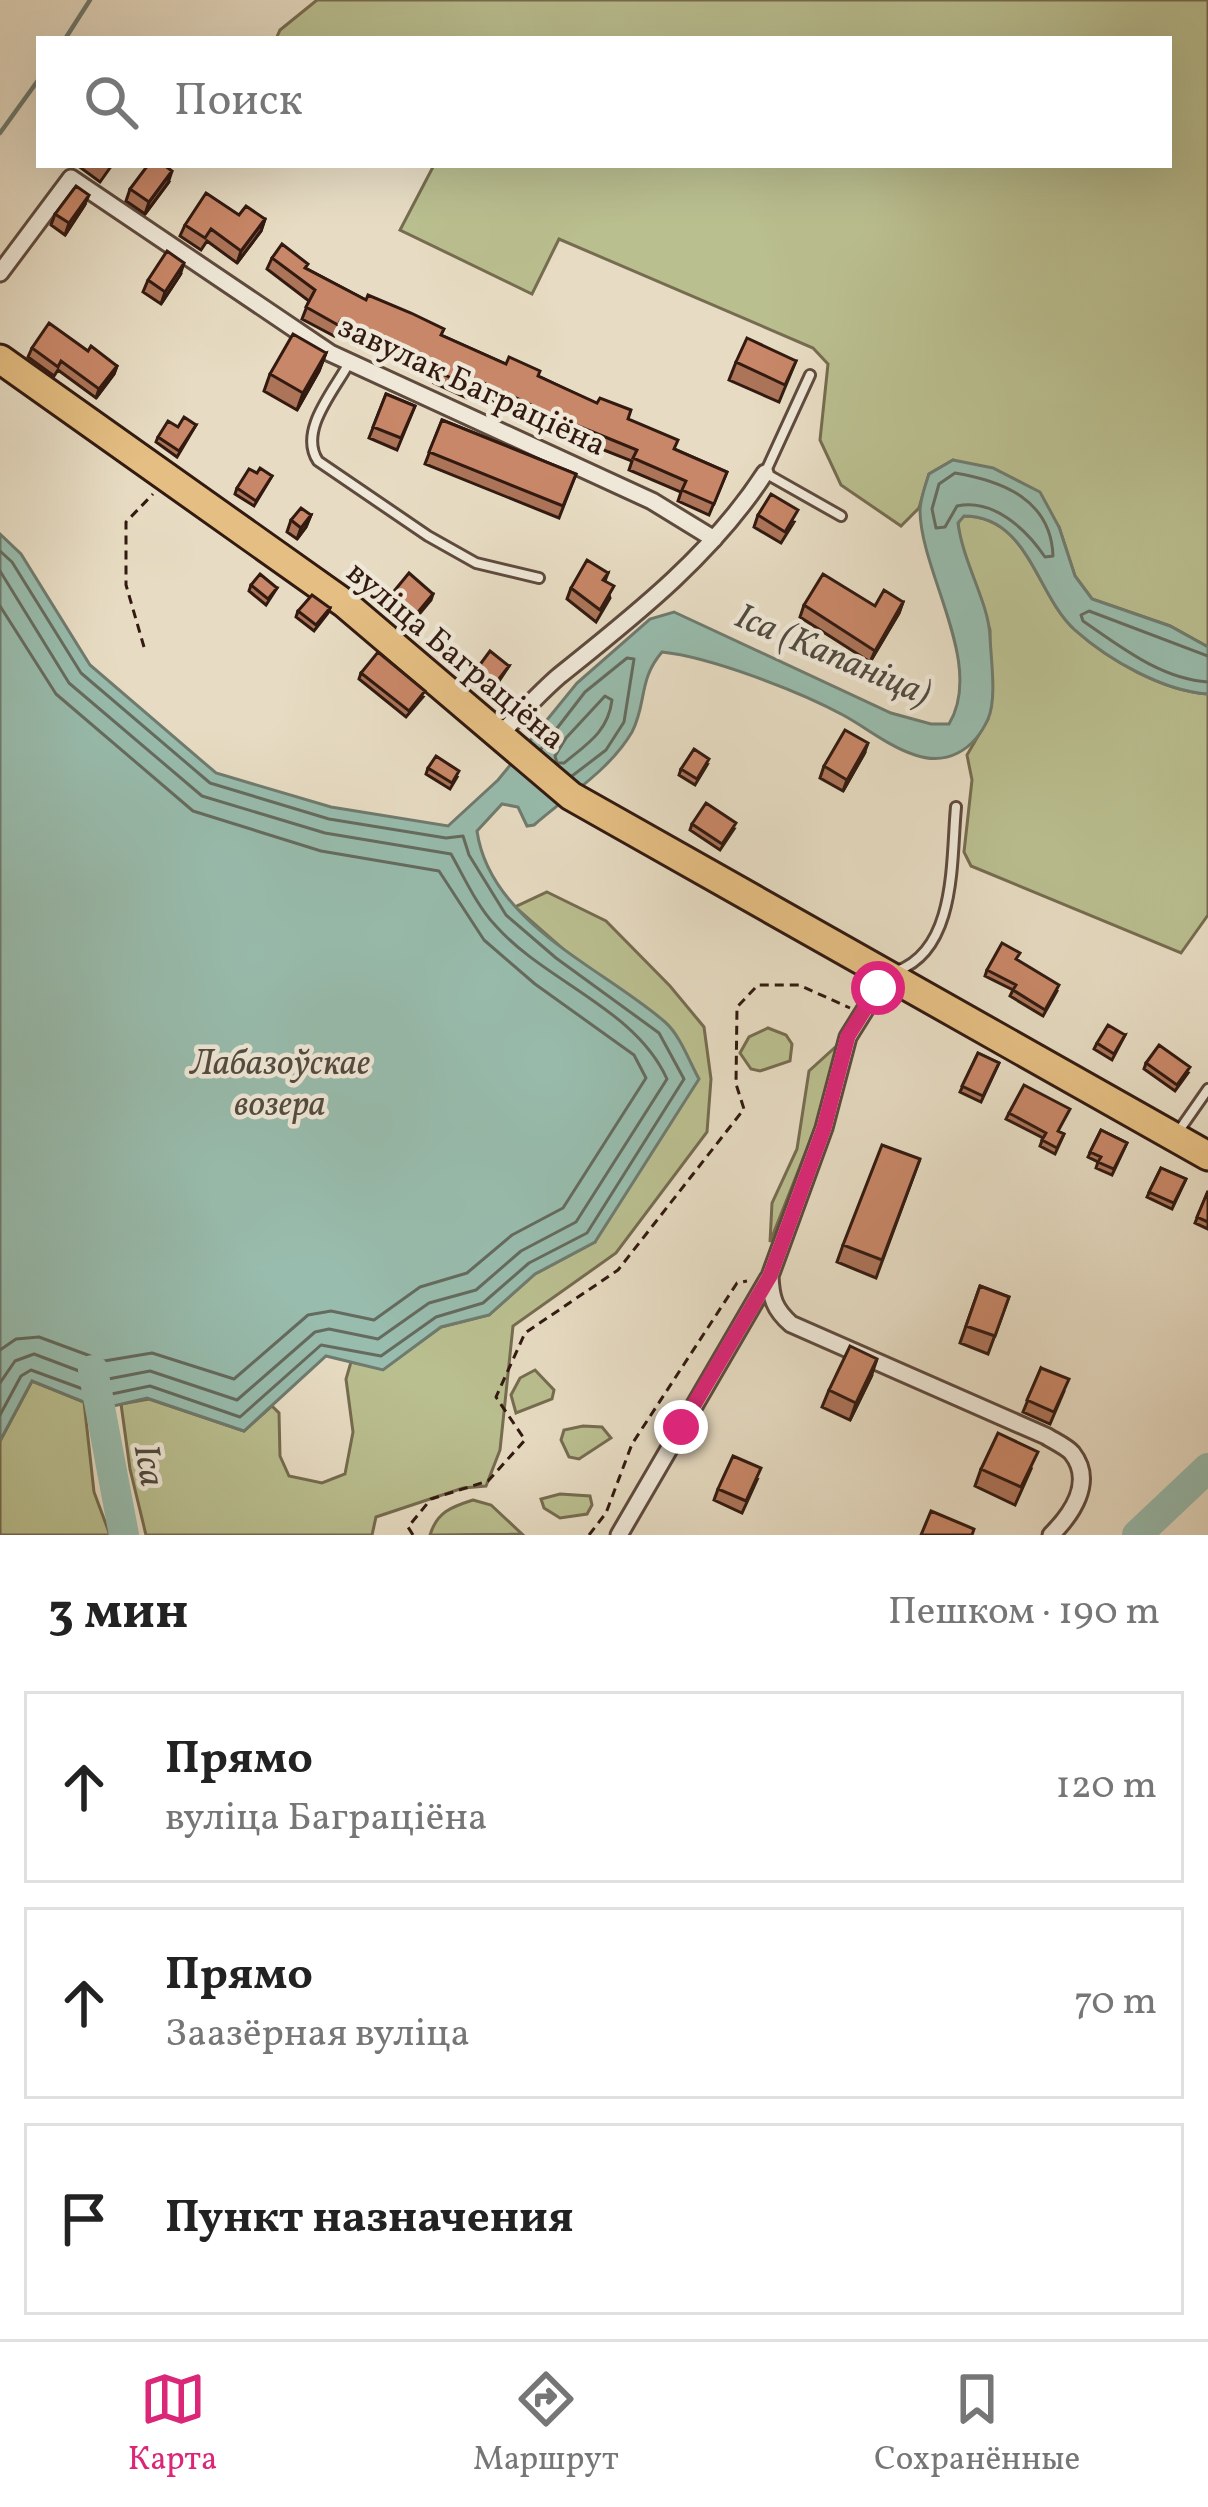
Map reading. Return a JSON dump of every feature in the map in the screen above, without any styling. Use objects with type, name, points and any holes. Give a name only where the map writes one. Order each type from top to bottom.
[{"type":"highway","name":"вуліца Баграціёна","points":[[0,359],[344,603],[571,796],[1208,1156]]},
{"type":"street","name":"завулак Баграціёна","points":[[0,273],[71,178],[330,352],[652,501],[714,539]]},
{"type":"street","points":[[508,744],[556,679],[604,643],[714,539],[742,508],[764,472]]},
{"type":"street","points":[[620,1535],[770,1276],[824,1128],[848,1036],[886,976]]},
{"type":"street","points":[[770,1276],[771,1298],[791,1324],[1046,1436],[1073,1454],[1081,1478],[1078,1502],[1051,1535]]},
{"type":"lane","points":[[350,362],[310,433],[310,448],[318,461],[476,563],[539,578]]},
{"type":"lane","points":[[810,375],[764,472],[841,516]]},
{"type":"lane","points":[[886,976],[909,967],[928,950],[937,931],[949,892],[956,807]]},
{"type":"lane","points":[[1174,1138],[1208,1089]]},
{"type":"path","points":[[144,647],[126,585],[126,523],[158,488]]},
{"type":"path","points":[[413,1535],[408,1527],[431,1499],[488,1480],[525,1440],[496,1397],[525,1333],[618,1270],[744,1109],[736,1084],[737,1006],[758,986],[799,985],[863,1013]]},
{"type":"path","points":[[589,1535],[606,1513],[632,1444],[737,1283],[770,1276]]},
{"type":"shaded area","points":[[317,0],[1208,0],[1208,647],[1170,626],[1092,599],[1075,576],[1059,527],[953,460],[929,474],[919,508],[901,526],[841,485],[820,440],[828,364],[813,348],[559,239],[532,294],[400,230],[432,168],[1172,168],[1172,36],[277,36]]},
{"type":"shaded area","points":[[963,516],[1003,528],[1017,542],[1062,615],[1103,652],[1155,680],[1208,694],[1208,915],[1181,953],[971,866],[964,852],[972,780],[967,755],[988,719],[990,630],[961,552],[958,523]]},
{"type":"shaded area","points":[[547,892],[606,921],[704,1027],[711,1079],[707,1132],[616,1253],[513,1326],[500,1450],[486,1486],[463,1488],[376,1517],[372,1535],[146,1535],[121,1404],[149,1399],[244,1431],[272,1406],[279,1413],[280,1456],[289,1476],[322,1483],[345,1474],[353,1432],[346,1379],[351,1362],[383,1369],[441,1327],[489,1315],[535,1274],[595,1242],[563,949],[515,907]]},
{"type":"shaded area","points":[[768,1028],[786,1035],[792,1044],[790,1061],[760,1071],[751,1069],[740,1053],[749,1037]]},
{"type":"shaded area","points":[[841,1042],[816,1126],[770,1242],[772,1203],[797,1149],[809,1071]]},
{"type":"shaded area","points":[[535,1370],[554,1390],[552,1399],[516,1413],[511,1395],[520,1378]]},
{"type":"shaded area","points":[[32,1381],[84,1402],[94,1492],[110,1535],[0,1535],[0,1441]]},
{"type":"shaded area","points":[[602,1427],[611,1438],[579,1459],[569,1457],[561,1440],[564,1430]]},
{"type":"shaded area","points":[[560,1494],[590,1496],[592,1505],[587,1514],[560,1518],[544,1508],[541,1499]]},
{"type":"shaded area","points":[[473,1500],[491,1505],[522,1534],[430,1535],[446,1512]]},
{"type":"water","name":"Лабазоўскае возера","points":[[953,460],[993,468],[1040,492],[1059,527],[1075,576],[1092,599],[1170,626],[1208,647],[1208,694],[1155,680],[1089,641],[1062,615],[1029,560],[1003,529],[986,519],[964,516],[958,523],[989,624],[993,690],[991,711],[982,730],[958,753],[938,758],[915,755],[779,686],[662,652],[649,672],[632,732],[600,770],[534,825],[527,826],[518,807],[502,804],[477,831],[486,863],[526,918],[665,1022],[699,1079],[595,1242],[535,1274],[489,1315],[441,1327],[383,1370],[326,1356],[244,1431],[147,1398],[101,1409],[32,1381],[0,1441],[0,534],[21,554],[90,665],[216,773],[331,807],[448,826],[498,780],[577,683],[650,619],[674,612],[891,713],[949,724],[958,700],[960,674],[920,511],[929,474]]},
{"type":"building","points":[[146,168],[172,171],[149,202],[130,189]]},
{"type":"building","points":[[76,186],[89,195],[69,223],[55,214]]},
{"type":"building","points":[[206,193],[239,215],[246,206],[265,219],[241,251],[211,229],[205,238],[185,225]]},
{"type":"building","points":[[282,244],[308,264],[305,268],[366,300],[368,295],[411,313],[444,329],[441,335],[506,364],[509,357],[597,403],[600,398],[631,410],[628,419],[678,440],[674,449],[727,472],[714,504],[682,490],[686,481],[633,458],[637,450],[538,414],[540,409],[475,379],[472,387],[438,372],[441,366],[341,320],[338,325],[306,307],[315,290],[272,258]]},
{"type":"building","points":[[167,251],[184,263],[165,292],[148,280]]},
{"type":"building","points":[[49,323],[117,366],[99,389],[61,361],[58,367],[32,348]]},
{"type":"building","points":[[293,334],[326,353],[303,393],[270,374]]},
{"type":"building","points":[[747,338],[796,361],[785,385],[736,362]]},
{"type":"building","points":[[386,394],[415,406],[401,438],[373,427]]},
{"type":"building","points":[[184,417],[196,425],[179,451],[158,437],[168,421],[178,427]]},
{"type":"building","points":[[442,420],[576,474],[563,506],[429,452]]},
{"type":"building","points":[[260,468],[272,476],[256,501],[237,488],[249,469],[257,473]]},
{"type":"building","points":[[771,494],[798,510],[785,532],[758,515]]},
{"type":"building","points":[[301,508],[311,515],[301,528],[291,520]]},
{"type":"building","points":[[587,560],[608,573],[603,580],[614,586],[600,610],[571,588]]},
{"type":"building","points":[[409,573],[433,594],[414,617],[390,596]]},
{"type":"building","points":[[260,574],[277,588],[268,599],[251,585]]},
{"type":"building","points":[[823,574],[875,606],[884,590],[903,602],[875,651],[804,605]]},
{"type":"building","points":[[312,595],[330,608],[316,625],[298,611]]},
{"type":"building","points":[[490,651],[509,666],[495,684],[476,670]]},
{"type":"building","points":[[378,652],[425,691],[409,711],[361,673]]},
{"type":"building","points":[[845,730],[868,743],[847,780],[824,766]]},
{"type":"building","points":[[694,749],[709,759],[697,779],[681,769]]},
{"type":"building","points":[[436,756],[459,771],[452,783],[428,768]]},
{"type":"building","points":[[706,803],[736,823],[722,844],[692,824]]},
{"type":"building","points":[[1002,943],[1020,953],[1016,959],[1059,985],[1045,1010],[1013,990],[1016,985],[987,970]]},
{"type":"building","points":[[1108,1025],[1125,1035],[1114,1054],[1097,1043]]},
{"type":"building","points":[[1159,1045],[1190,1067],[1177,1085],[1146,1063]]},
{"type":"building","points":[[978,1053],[999,1063],[983,1096],[962,1086]]},
{"type":"building","points":[[1024,1085],[1070,1109],[1058,1131],[1064,1134],[1057,1148],[1042,1140],[1046,1133],[1009,1113]]},
{"type":"building","points":[[1101,1130],[1127,1143],[1114,1169],[1090,1152]]},
{"type":"building","points":[[882,1145],[920,1159],[882,1260],[843,1245]]},
{"type":"building","points":[[1161,1168],[1186,1179],[1174,1203],[1149,1192]]},
{"type":"building","points":[[1208,1191],[1208,1222],[1197,1217]]},
{"type":"building","points":[[980,1286],[1009,1297],[995,1336],[966,1326]]},
{"type":"building","points":[[850,1346],[877,1359],[856,1403],[829,1390]]},
{"type":"building","points":[[1041,1368],[1069,1379],[1054,1412],[1027,1400]]},
{"type":"building","points":[[998,1433],[1038,1452],[1021,1487],[981,1469]]},
{"type":"building","points":[[733,1456],[761,1468],[746,1501],[718,1489]]},
{"type":"building","points":[[931,1511],[974,1529],[972,1535],[921,1535]]},
{"type":"waterway","points":[[67,36],[90,0]]},
{"type":"waterway","points":[[0,133],[36,83]]},
{"type":"waterway","name":"Іса","points":[[93,1370],[124,1535]]},
{"type":"waterway","points":[[1137,1535],[1208,1468]]},
{"type":"route","points":[[681,1427],[770,1276],[824,1128],[848,1036],[878,988]]},
{"type":"water label","name":"Іса (Капаніца)","points":[[834,653]]}]
